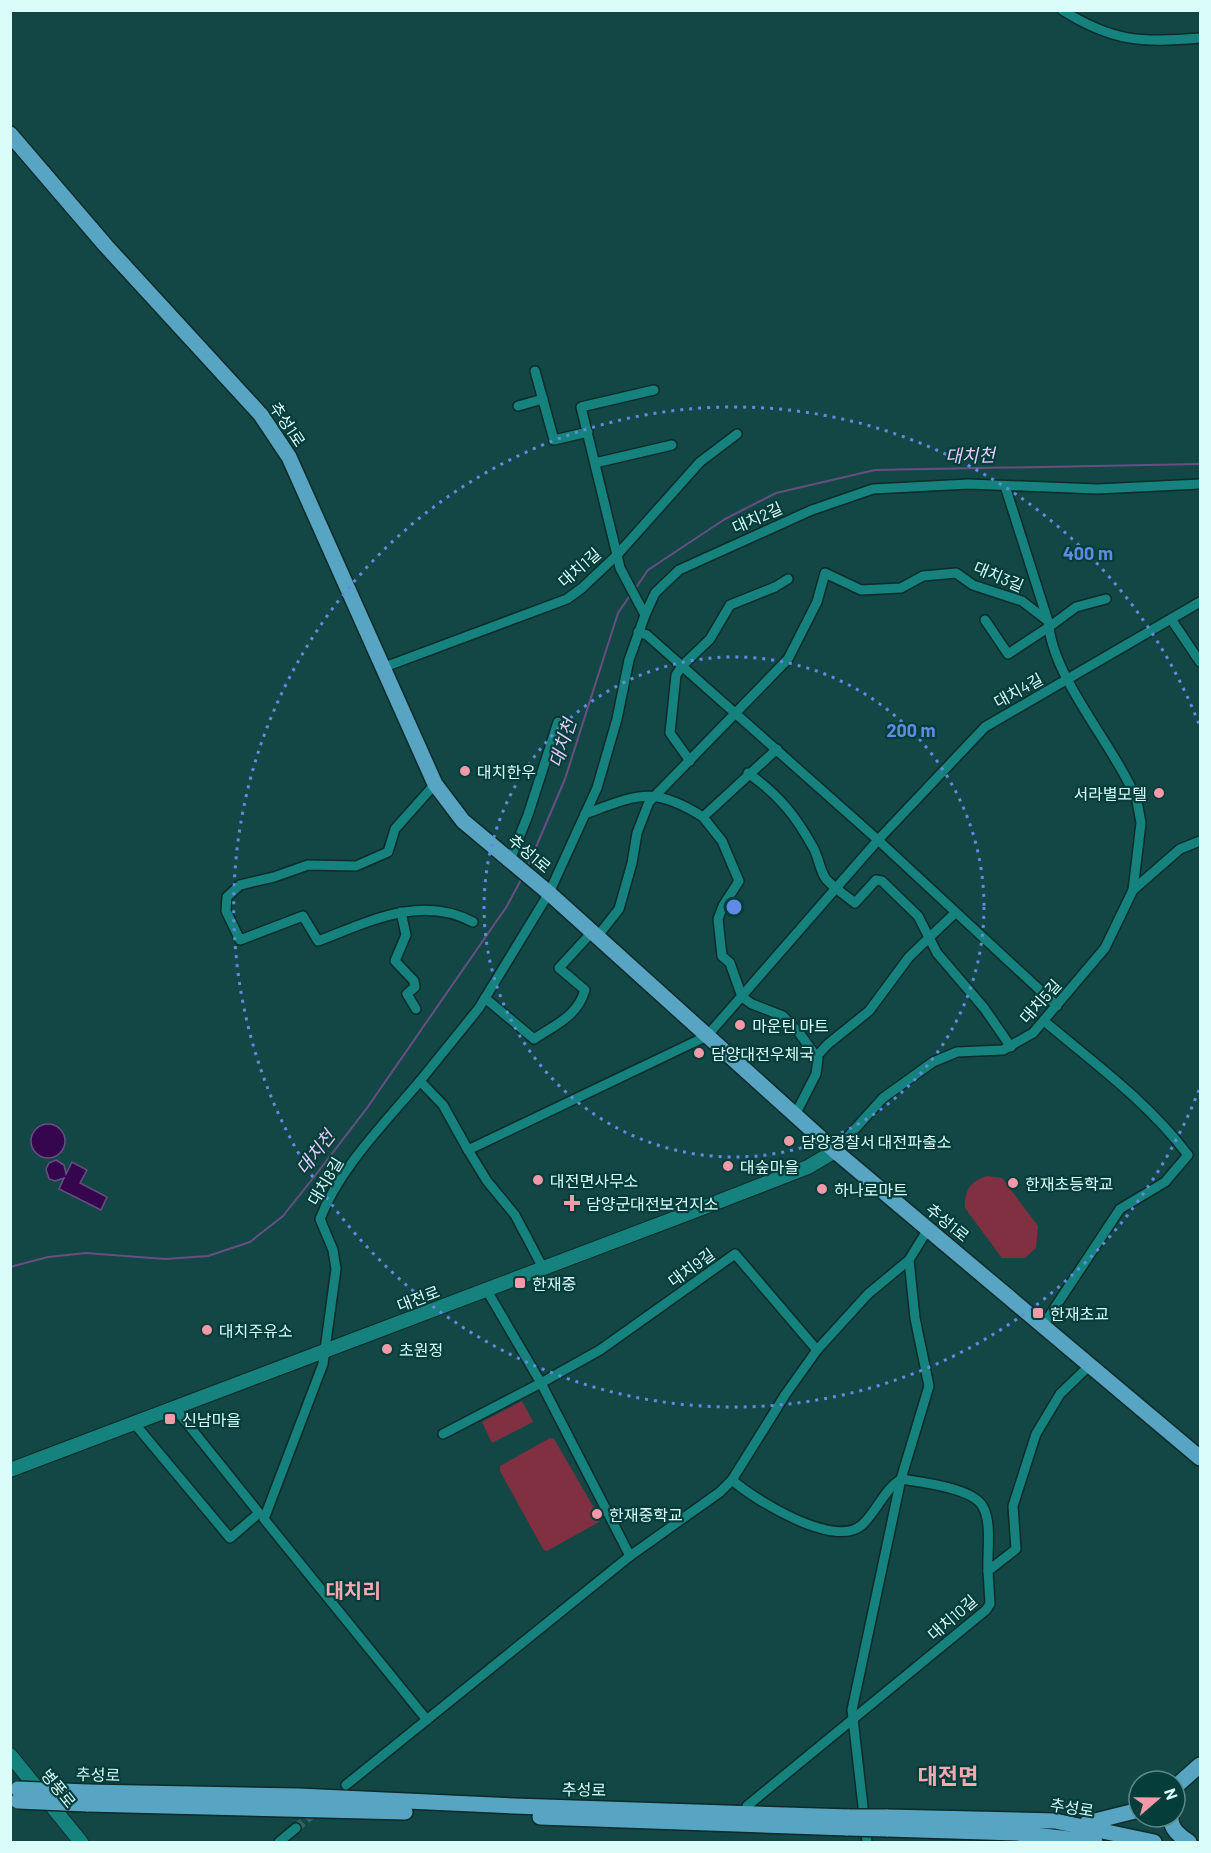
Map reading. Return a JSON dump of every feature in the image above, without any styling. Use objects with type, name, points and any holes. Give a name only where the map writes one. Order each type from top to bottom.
[{"type":"main road","name":"추성1로","points":[[10,134],[106,246],[261,415],[289,457],[435,784],[463,821],[549,893],[835,1151],[1044,1324],[1200,1458]]},
{"type":"main road","points":[[1187,1778],[1200,1765]]},
{"type":"main road","name":"추성로","points":[[14,1795],[321,1809],[887,1823],[1017,1833],[1095,1842]]},
{"type":"main road","points":[[1073,1824],[1096,1822],[1127,1813]]},
{"type":"main road","name":"추성로","points":[[887,1823],[989,1818],[1055,1821],[1073,1824],[1115,1838],[1154,1842]]},
{"type":"main road","points":[[1115,1838],[1127,1828]]},
{"type":"main road","points":[[1175,1829],[1189,1842]]},
{"type":"street","points":[[1062,10],[1097,30],[1129,39],[1154,42],[1200,38]]},
{"type":"street","points":[[536,371],[554,440],[588,432]]},
{"type":"street","name":"대치1길","points":[[382,668],[567,599],[578,592],[617,555],[581,407],[654,390]]},
{"type":"street","points":[[518,406],[543,399]]},
{"type":"street","points":[[645,615],[620,568],[617,555],[700,462],[736,434]]},
{"type":"street","points":[[595,463],[672,445]]},
{"type":"street","name":"대치2길","points":[[549,893],[597,788],[617,719],[629,660],[638,632],[655,593],[679,570],[812,510],[873,489],[969,484],[1097,489],[1200,484]]},
{"type":"street","points":[[1005,486],[1054,649],[1068,679],[1137,801],[1141,823],[1133,890]]},
{"type":"street","name":"대치3길","points":[[485,998],[534,1038],[559,1024],[577,1008],[585,990],[559,968],[619,909],[632,863],[637,833],[649,802],[788,659],[818,602],[825,573],[861,590],[901,588],[923,576],[956,573],[973,585],[1022,601],[1048,624]]},
{"type":"street","points":[[690,761],[670,734],[676,675],[682,666],[710,639],[730,605],[775,587],[788,579]]},
{"type":"street","points":[[985,620],[1008,654],[1048,624],[1076,607],[1106,599]]},
{"type":"street","name":"대치4길","points":[[707,1036],[878,840],[985,727],[1200,602]]},
{"type":"street","points":[[1171,619],[1200,662]]},
{"type":"street","points":[[638,632],[647,635],[736,712],[1057,1006]]},
{"type":"street","points":[[510,860],[528,814],[558,722]]},
{"type":"street","points":[[703,817],[748,773],[777,749]]},
{"type":"street","points":[[748,773],[775,793],[792,813],[817,854],[824,875],[836,888],[855,903],[876,880],[882,881],[914,912],[930,936],[937,953],[984,1008],[1011,1047]]},
{"type":"street","points":[[435,784],[394,829],[388,852],[356,866],[308,865],[274,877],[240,885],[227,897],[226,911],[240,940],[303,916],[318,941],[386,914],[415,910],[459,914],[473,922]]},
{"type":"street","points":[[585,814],[626,799],[656,795],[688,807],[703,817],[722,841],[739,881],[723,906],[718,919],[718,935],[723,956],[730,963],[742,997],[752,1004],[783,1016],[800,1034],[816,1057],[819,1066],[795,1115]]},
{"type":"street","name":"대치5길","points":[[835,1151],[883,1098],[933,1062],[957,1052],[992,1052],[1011,1047],[1024,1040],[1044,1021],[1105,948],[1133,890],[1142,885],[1180,849],[1200,841]]},
{"type":"street","name":"대치8길","points":[[261,1516],[323,1364],[336,1269],[333,1250],[320,1219],[325,1207],[357,1158],[485,998],[549,893]]},
{"type":"street","points":[[401,912],[406,935],[395,961],[414,981],[415,987],[407,994],[416,1009]]},
{"type":"street","points":[[816,1057],[828,1044],[869,1011],[898,969],[955,912]]},
{"type":"street","points":[[1044,1021],[1103,1067],[1112,1080],[1173,1135],[1188,1155],[1165,1182],[1120,1209],[1044,1324]]},
{"type":"street","points":[[468,1150],[707,1036]]},
{"type":"street","points":[[420,1081],[443,1105],[487,1181],[515,1215],[543,1268]]},
{"type":"street","name":"대전로","points":[[10,1470],[808,1167],[835,1151]]},
{"type":"street","points":[[346,1785],[630,1556],[720,1492],[732,1480],[785,1395],[817,1350],[868,1294],[909,1260],[928,1229]]},
{"type":"street","name":"대치9길","points":[[541,1383],[600,1350],[735,1254],[817,1350]]},
{"type":"street","points":[[867,1842],[852,1710],[901,1479],[930,1378],[915,1318],[909,1260]]},
{"type":"street","points":[[486,1289],[541,1383],[630,1556]]},
{"type":"street","points":[[988,1571],[1016,1549],[1012,1506],[1040,1426],[1059,1394],[1091,1364]]},
{"type":"street","points":[[443,1434],[541,1383]]},
{"type":"street","points":[[174,1407],[427,1720]]},
{"type":"street","points":[[134,1423],[230,1538],[261,1516]]},
{"type":"street","points":[[732,1480],[765,1505],[813,1525],[843,1532],[850,1531],[863,1523],[892,1485],[901,1479]]},
{"type":"street","name":"대치10길","points":[[747,1806],[853,1721],[898,1681],[986,1610],[990,1604],[986,1516],[981,1503],[957,1491],[901,1479]]},
{"type":"street","name":"병풍로","points":[[10,1755],[81,1842]]},
{"type":"street","points":[[279,1842],[296,1828]]},
{"type":"street","points":[[976,1831],[993,1842]]},
{"type":"shaded area","points":[[48,1124],[60,1129],[65,1141],[60,1153],[48,1158],[36,1153],[31,1141],[36,1129]]},
{"type":"shaded area","points":[[56,1160],[64,1165],[66,1174],[72,1162],[87,1170],[80,1183],[107,1197],[101,1210],[59,1189],[64,1178],[55,1181],[49,1179],[46,1169],[49,1163]]},
{"type":"shaded area","points":[[987,1176],[1002,1178],[1038,1226],[1036,1248],[1025,1258],[1002,1258],[965,1208],[969,1188],[976,1181]]},
{"type":"shaded area","points":[[522,1401],[533,1422],[492,1443],[482,1422]]},
{"type":"shaded area","points":[[550,1438],[554,1439],[600,1518],[599,1522],[547,1551],[543,1549],[500,1471],[500,1466]]},
{"type":"waterway","name":"대치천","points":[[635,589],[648,570],[725,519],[776,493],[875,470],[1200,464]]},
{"type":"waterway","name":"대치천","points":[[527,868],[565,779],[618,613],[631,594]]},
{"type":"waterway","name":"대치천","points":[[10,1267],[48,1257],[86,1253],[165,1259],[208,1256],[250,1242],[283,1216],[367,1108],[507,906],[522,878]]},
{"type":"tunnel","points":[[296,1828],[317,1810]]},
{"type":"place","name":"대치한우","points":[[465,771]]},
{"type":"place","name":"서라별모텔","points":[[1159,793]]},
{"type":"place","name":"마운틴 마트","points":[[740,1025]]},
{"type":"place","name":"담양대전우체국","points":[[699,1053]]},
{"type":"place","name":"담양경찰서 대전파출소","points":[[789,1141]]},
{"type":"place","name":"대숲마을","points":[[728,1166]]},
{"type":"place","name":"대전면사무소","points":[[538,1180]]},
{"type":"place","name":"한재초등학교","points":[[1013,1183]]},
{"type":"place","name":"하나로마트","points":[[822,1189]]},
{"type":"place","name":"담양군대전보건지소","points":[[572,1203]]},
{"type":"place","name":"한재중","points":[[520,1283]]},
{"type":"place","name":"한재초교","points":[[1038,1313]]},
{"type":"place","name":"대치주유소","points":[[207,1330]]},
{"type":"place","name":"초원정","points":[[387,1349]]},
{"type":"place","name":"신남마을","points":[[170,1419]]},
{"type":"place","name":"한재중학교","points":[[597,1514]]},
{"type":"district","name":"대치리","points":[[353,1590]]},
{"type":"district","name":"대전면","points":[[948,1775]]}]
